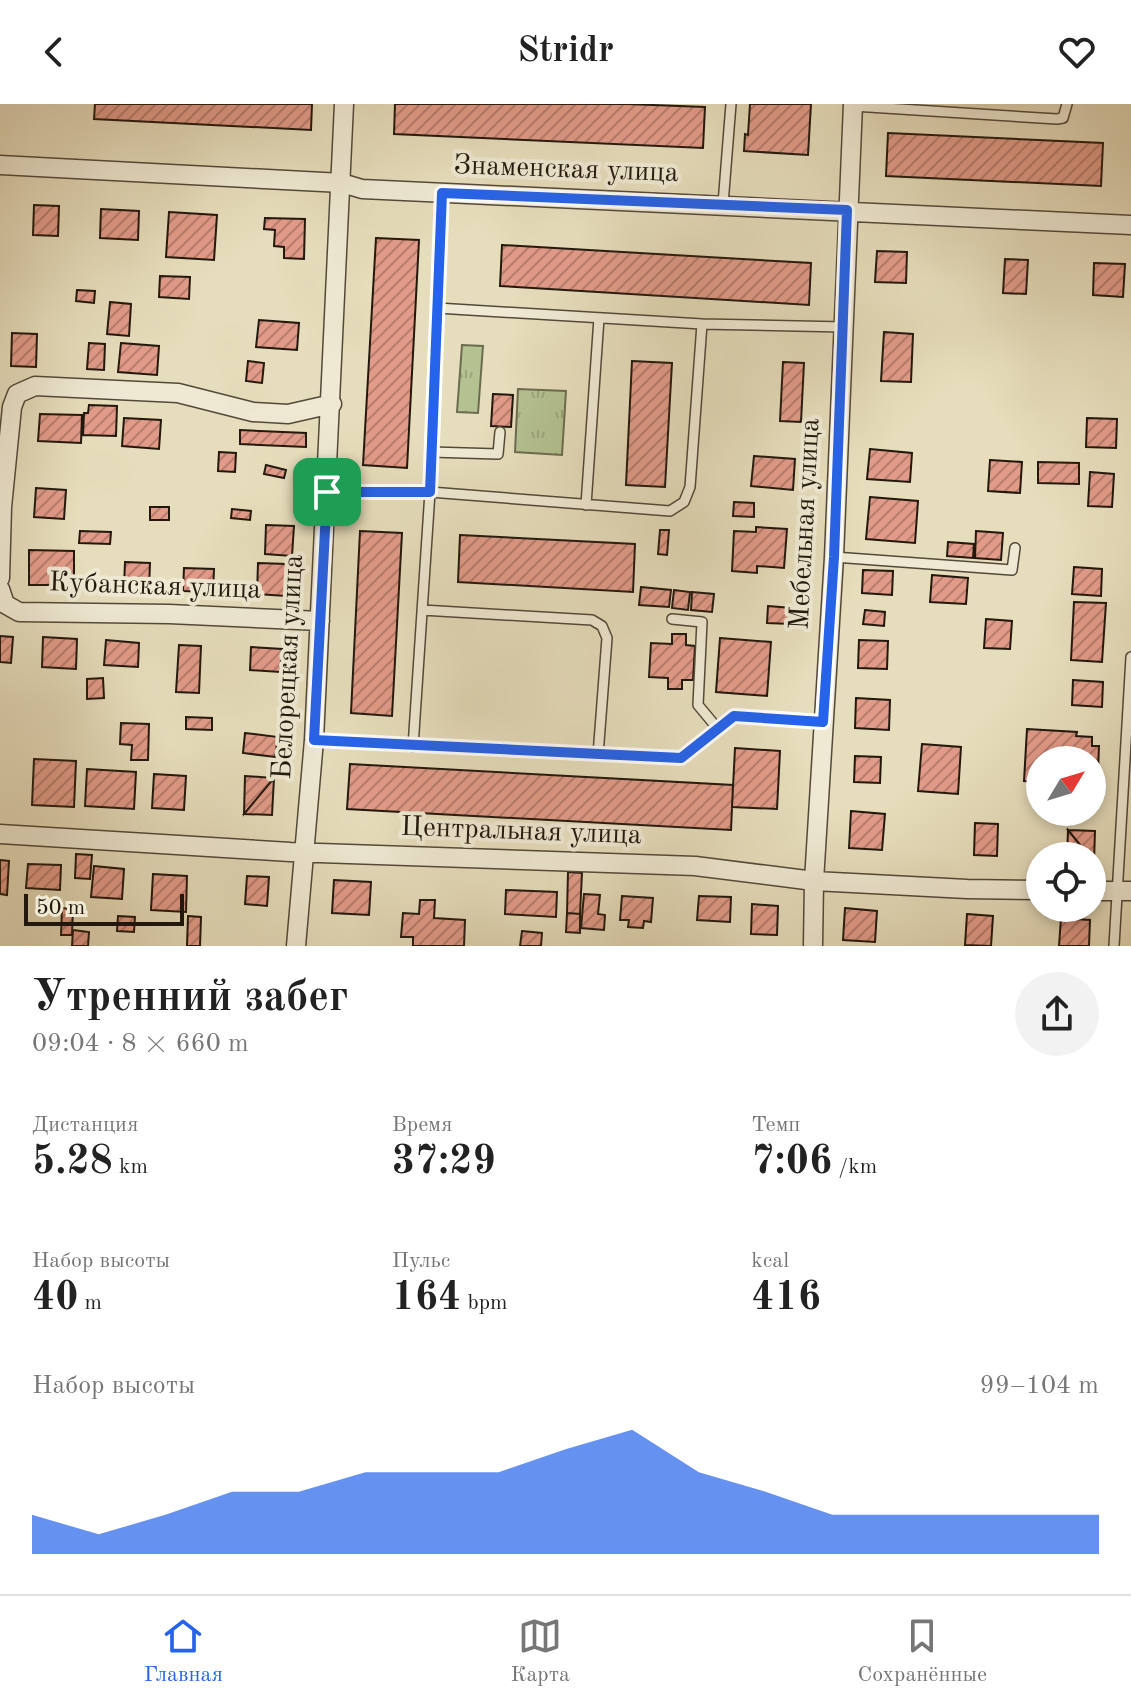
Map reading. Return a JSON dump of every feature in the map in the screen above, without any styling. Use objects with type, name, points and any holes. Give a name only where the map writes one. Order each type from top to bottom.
[{"type":"street","name":"Белорецкая улица","points":[[296,946],[314,740],[344,104]]},
{"type":"street","name":"Мебельная улица","points":[[813,946],[814,881],[834,557],[853,105]]},
{"type":"street","name":"Знаменская улица","points":[[0,165],[342,183],[362,189],[1131,225]]},
{"type":"street","points":[[0,578],[1,507],[12,407],[17,394],[35,386],[178,393],[253,412],[288,414],[332,404]]},
{"type":"street","name":"Кубанская улица","points":[[2,600],[19,612],[169,614],[320,621]]},
{"type":"street","name":"Центральная улица","points":[[0,834],[305,853],[695,866],[814,881],[1026,889]]},
{"type":"lane","points":[[723,204],[731,104]]},
{"type":"lane","points":[[853,105],[924,107],[1057,119],[1063,118],[1067,104]]},
{"type":"lane","points":[[413,747],[430,492],[442,193]]},
{"type":"lane","points":[[437,308],[702,324],[844,327]]},
{"type":"lane","points":[[586,505],[599,318]]},
{"type":"lane","points":[[327,492],[430,492],[670,511],[684,502],[690,487],[702,324]]},
{"type":"lane","points":[[431,452],[498,454],[500,432]]},
{"type":"lane","points":[[834,557],[1012,570],[1015,548]]},
{"type":"lane","points":[[422,610],[592,620],[602,626],[607,638],[598,755]]},
{"type":"lane","points":[[672,619],[702,622],[698,705],[718,729]]},
{"type":"lane","points":[[1114,946],[1124,891],[1131,657]]},
{"type":"lane","points":[[314,740],[681,758],[734,716],[823,722]]},
{"type":"green space","points":[[462,345],[483,346],[478,413],[457,412]]},
{"type":"green space","points":[[518,389],[566,391],[562,455],[515,452]]},
{"type":"building","points":[[95,104],[312,104],[311,130],[94,119]]},
{"type":"building","points":[[395,104],[705,107],[703,148],[394,134]]},
{"type":"building","points":[[750,104],[811,104],[808,155],[744,151]]},
{"type":"building","points":[[888,133],[1103,143],[1101,186],[886,176]]},
{"type":"building","points":[[34,205],[59,206],[58,236],[33,235]]},
{"type":"building","points":[[101,209],[139,211],[138,240],[100,238]]},
{"type":"building","points":[[169,212],[217,215],[214,260],[166,257]]},
{"type":"building","points":[[265,218],[305,219],[304,259],[284,258],[284,247],[274,246],[275,230],[264,229]]},
{"type":"building","points":[[376,238],[419,240],[407,468],[363,465]]},
{"type":"building","points":[[502,245],[811,263],[809,305],[500,286]]},
{"type":"building","points":[[877,251],[907,252],[906,283],[875,282]]},
{"type":"building","points":[[1005,259],[1028,260],[1026,294],[1003,293]]},
{"type":"building","points":[[1094,263],[1125,264],[1123,297],[1093,295]]},
{"type":"building","points":[[160,276],[190,277],[189,299],[159,297]]},
{"type":"building","points":[[77,290],[95,291],[94,303],[76,301]]},
{"type":"building","points":[[110,302],[131,304],[129,336],[107,334]]},
{"type":"building","points":[[259,320],[299,323],[297,350],[256,347]]},
{"type":"building","points":[[884,332],[913,334],[911,382],[881,381]]},
{"type":"building","points":[[12,333],[37,334],[36,367],[11,366]]},
{"type":"building","points":[[89,343],[105,344],[104,370],[87,369]]},
{"type":"building","points":[[121,343],[159,346],[157,375],[118,372]]},
{"type":"building","points":[[248,361],[264,363],[262,383],[246,381]]},
{"type":"building","points":[[632,361],[672,363],[665,487],[626,485]]},
{"type":"building","points":[[783,362],[804,363],[801,422],[780,421]]},
{"type":"building","points":[[493,394],[513,395],[511,427],[491,426]]},
{"type":"building","points":[[89,405],[117,406],[116,436],[83,435],[84,413],[88,413]]},
{"type":"building","points":[[40,414],[82,415],[81,443],[38,441]]},
{"type":"building","points":[[124,418],[161,420],[159,449],[122,446]]},
{"type":"building","points":[[1087,418],[1117,419],[1116,448],[1086,447]]},
{"type":"building","points":[[240,430],[306,433],[306,447],[240,444]]},
{"type":"building","points":[[870,449],[912,453],[910,482],[867,479]]},
{"type":"building","points":[[219,452],[236,453],[235,472],[218,471]]},
{"type":"building","points":[[754,456],[795,459],[793,490],[751,486]]},
{"type":"building","points":[[990,460],[1022,462],[1020,493],[988,491]]},
{"type":"building","points":[[1038,462],[1079,463],[1079,484],[1038,483]]},
{"type":"building","points":[[266,465],[286,470],[284,478],[264,474]]},
{"type":"building","points":[[1090,472],[1114,474],[1112,507],[1088,506]]},
{"type":"building","points":[[36,488],[66,490],[64,519],[34,517]]},
{"type":"building","points":[[870,497],[918,501],[915,543],[866,539]]},
{"type":"building","points":[[734,502],[754,503],[754,517],[733,516]]},
{"type":"building","points":[[150,507],[169,507],[169,520],[150,520]]},
{"type":"building","points":[[232,509],[251,511],[250,520],[231,518]]},
{"type":"building","points":[[266,525],[294,526],[292,556],[265,554]]},
{"type":"building","points":[[756,527],[787,529],[784,568],[757,566],[757,573],[732,571],[734,531],[756,532]]},
{"type":"building","points":[[660,530],[669,530],[667,555],[658,554]]},
{"type":"building","points":[[80,531],[111,532],[110,544],[79,543]]},
{"type":"building","points":[[360,531],[402,533],[392,716],[351,713]]},
{"type":"building","points":[[976,531],[1003,533],[1001,560],[975,558]]},
{"type":"building","points":[[460,535],[635,544],[633,592],[458,582]]},
{"type":"building","points":[[948,542],[974,544],[973,558],[947,556]]},
{"type":"building","points":[[29,550],[74,551],[74,585],[29,585]]},
{"type":"building","points":[[125,562],[150,563],[149,588],[124,587]]},
{"type":"building","points":[[258,563],[287,564],[286,596],[257,594]]},
{"type":"building","points":[[1074,567],[1102,569],[1101,596],[1072,594]]},
{"type":"building","points":[[184,568],[214,569],[213,592],[183,591]]},
{"type":"building","points":[[863,570],[893,571],[892,595],[862,593]]},
{"type":"building","points":[[932,575],[968,578],[966,604],[930,602]]},
{"type":"building","points":[[641,587],[671,590],[669,607],[639,605]]},
{"type":"building","points":[[674,590],[690,592],[688,610],[672,608]]},
{"type":"building","points":[[692,592],[714,594],[712,612],[691,610]]},
{"type":"building","points":[[1074,602],[1106,603],[1102,662],[1071,660]]},
{"type":"building","points":[[768,606],[792,608],[791,624],[767,623]]},
{"type":"building","points":[[865,610],[885,612],[884,626],[863,624]]},
{"type":"building","points":[[986,619],[1012,621],[1010,649],[984,648]]},
{"type":"building","points":[[672,634],[686,634],[686,645],[695,646],[693,680],[682,680],[682,689],[668,689],[668,678],[649,677],[651,643],[672,644]]},
{"type":"building","points":[[0,636],[13,637],[11,663],[0,662]]},
{"type":"building","points":[[43,637],[77,639],[76,669],[42,667]]},
{"type":"building","points":[[720,638],[771,642],[767,696],[716,692]]},
{"type":"building","points":[[106,640],[139,643],[138,667],[104,665]]},
{"type":"building","points":[[859,640],[888,641],[887,669],[858,668]]},
{"type":"building","points":[[179,645],[201,646],[199,693],[176,692]]},
{"type":"building","points":[[251,647],[282,649],[280,672],[250,670]]},
{"type":"building","points":[[103,678],[104,698],[87,699],[87,679]]},
{"type":"building","points":[[1073,680],[1103,682],[1102,707],[1072,705]]},
{"type":"building","points":[[856,698],[890,700],[889,730],[855,728]]},
{"type":"building","points":[[186,717],[212,718],[212,730],[186,729]]},
{"type":"building","points":[[121,723],[149,724],[148,760],[131,760],[132,745],[120,744]]},
{"type":"building","points":[[1027,729],[1077,732],[1076,736],[1092,737],[1092,746],[1026,746]]},
{"type":"building","points":[[245,733],[278,737],[275,757],[243,753]]},
{"type":"building","points":[[922,744],[961,747],[958,794],[918,791]]},
{"type":"building","points":[[735,748],[780,751],[777,809],[732,807]]},
{"type":"building","points":[[855,756],[881,757],[880,783],[854,782]]},
{"type":"building","points":[[34,759],[76,761],[74,807],[32,805]]},
{"type":"building","points":[[350,764],[733,785],[731,830],[347,809]]},
{"type":"building","points":[[87,769],[136,772],[134,809],[85,806]]},
{"type":"building","points":[[154,774],[186,776],[184,810],[152,808]]},
{"type":"building","points":[[245,776],[274,778],[244,814]]},
{"type":"building","points":[[274,778],[272,815],[244,814]]},
{"type":"building","points":[[851,811],[885,814],[882,850],[849,848]]},
{"type":"building","points":[[975,823],[998,824],[997,856],[974,855]]},
{"type":"building","points":[[1068,830],[1095,831],[1095,842],[1078,842]]},
{"type":"building","points":[[1068,830],[1078,842],[1068,842]]},
{"type":"building","points":[[76,854],[92,855],[90,879],[75,878]]},
{"type":"building","points":[[0,860],[9,861],[7,895],[0,894]]},
{"type":"building","points":[[28,864],[61,865],[60,890],[26,888]]},
{"type":"building","points":[[94,866],[124,869],[122,899],[91,897]]},
{"type":"building","points":[[568,872],[582,873],[580,914],[567,913]]},
{"type":"building","points":[[153,874],[187,876],[186,912],[151,910]]},
{"type":"building","points":[[247,876],[269,877],[267,906],[245,904]]},
{"type":"building","points":[[334,880],[371,882],[369,915],[332,913]]},
{"type":"building","points":[[506,890],[557,892],[556,917],[505,914]]},
{"type":"building","points":[[584,894],[600,895],[598,914],[605,915],[604,930],[581,928]]},
{"type":"building","points":[[622,896],[653,898],[651,922],[644,921],[643,928],[628,927],[629,920],[620,920]]},
{"type":"building","points":[[699,896],[731,897],[730,922],[697,920]]},
{"type":"building","points":[[420,900],[435,900],[434,918],[465,920],[464,946],[413,946],[413,937],[401,937],[403,913],[419,914]]},
{"type":"building","points":[[752,904],[778,906],[777,935],[751,934]]},
{"type":"building","points":[[62,908],[73,909],[72,935],[61,935]]},
{"type":"building","points":[[845,908],[877,911],[875,942],[843,940]]},
{"type":"building","points":[[567,913],[580,914],[580,933],[566,932]]},
{"type":"building","points":[[967,914],[993,916],[991,946],[965,945]]},
{"type":"building","points":[[118,916],[135,917],[134,932],[117,931]]},
{"type":"building","points":[[188,916],[201,917],[200,946],[187,946]]},
{"type":"building","points":[[1061,922],[1090,922],[1089,946],[1059,946]]},
{"type":"building","points":[[73,930],[89,932],[88,946],[72,946]]},
{"type":"building","points":[[522,931],[542,933],[541,946],[520,946]]},
{"type":"route","points":[[442,193],[847,210],[834,557],[823,722],[734,716],[681,758],[314,740],[327,492],[430,492],[442,193]]}]
